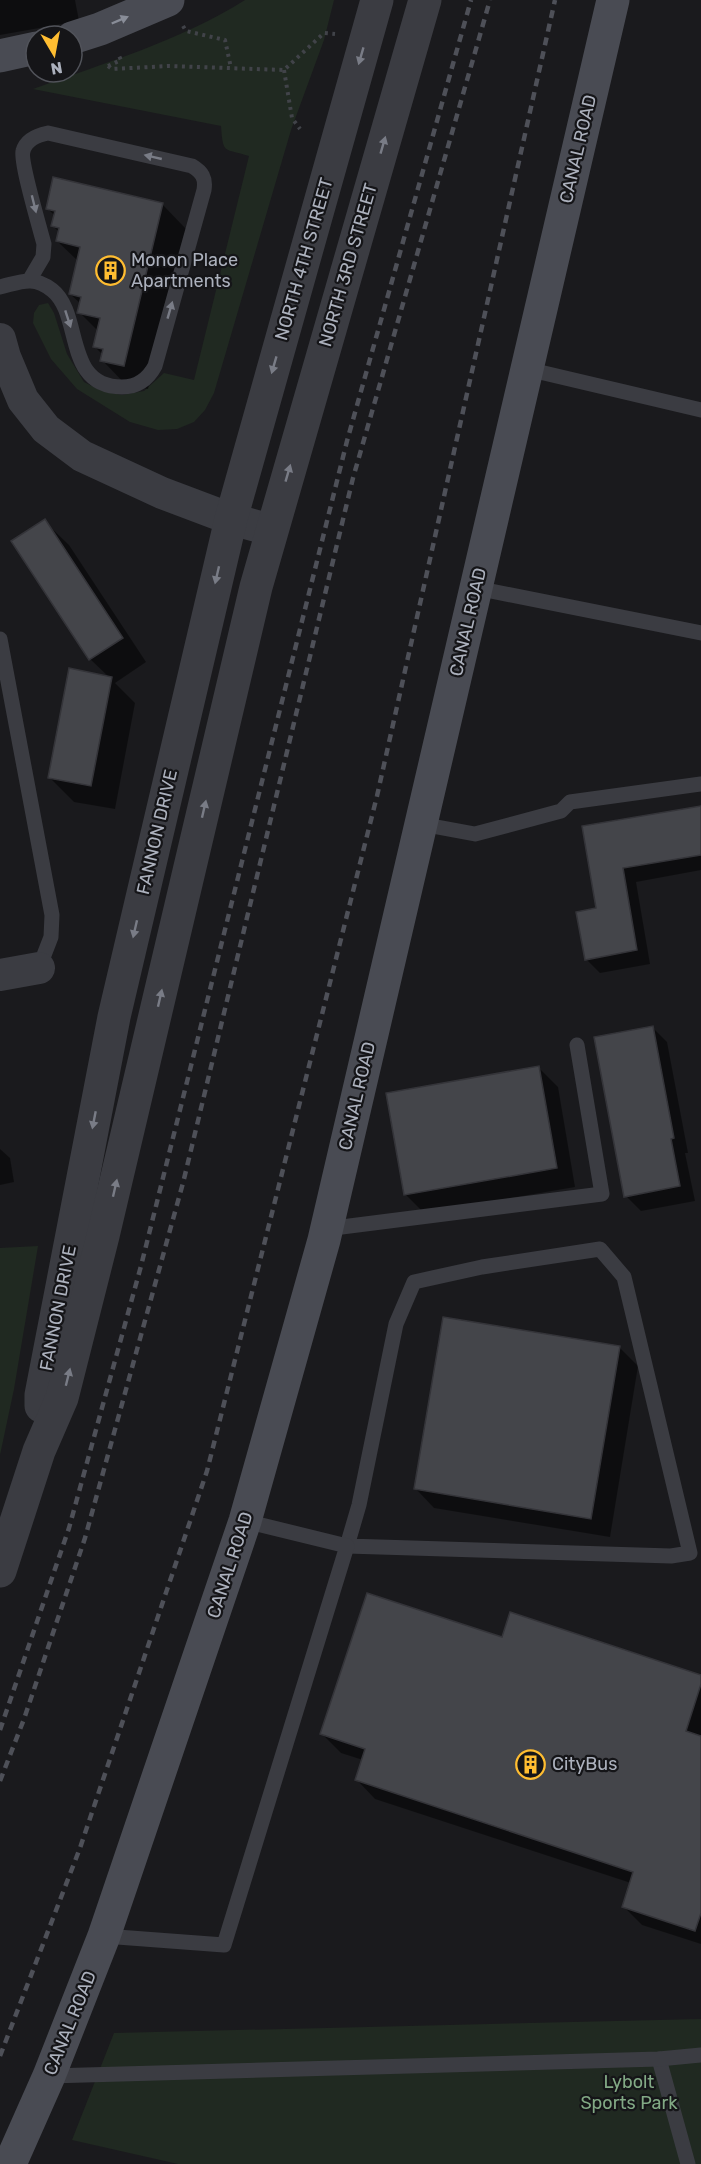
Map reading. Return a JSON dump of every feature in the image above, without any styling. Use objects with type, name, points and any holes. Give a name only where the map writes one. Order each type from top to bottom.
[{"type":"main road","name":"CANAL ROAD","points":[[10,2164],[49,2076],[104,1936],[245,1521],[326,1229],[613,0]]},
{"type":"main road","points":[[84,34],[166,7]]},
{"type":"main road","points":[[0,56],[24,51]]},
{"type":"street","name":"NORTH 4TH STREET","points":[[231,519],[377,0]]},
{"type":"street","name":"NORTH 3RD STREET","points":[[271,530],[424,0]]},
{"type":"street","points":[[0,339],[23,400],[46,429],[82,456],[162,493],[231,519],[271,530]]},
{"type":"street","name":"FANNON DRIVE","points":[[39,1451],[41,1395],[114,1017],[231,519]]},
{"type":"street","name":"FANNON DRIVE","points":[[0,1571],[39,1451],[62,1398],[271,530]]},
{"type":"street","points":[[0,975],[39,968]]},
{"type":"lane","points":[[0,287],[30,279],[42,283],[60,297],[79,355],[94,379],[108,386],[117,387],[143,382],[154,366],[201,201],[205,184],[200,171],[192,166],[48,133],[33,138],[26,144],[22,159],[44,244],[43,257],[30,279]]},
{"type":"lane","points":[[527,369],[701,410]]},
{"type":"lane","points":[[476,588],[701,633]]},
{"type":"lane","points":[[0,639],[52,915],[51,937],[39,968]]},
{"type":"lane","points":[[421,824],[475,834],[561,811],[570,802],[701,784]]},
{"type":"lane","points":[[326,1229],[602,1194],[577,1045]]},
{"type":"lane","points":[[104,1936],[224,1945],[347,1546],[359,1505],[396,1324],[414,1282],[482,1266],[600,1249],[624,1277],[690,1553],[670,1556],[347,1546],[245,1521]]},
{"type":"lane","points":[[49,2076],[658,2059],[701,2055]]},
{"type":"lane","points":[[658,2059],[688,2164]]},
{"type":"path","points":[[166,7],[186,31],[225,40],[231,68]]},
{"type":"path","points":[[121,60],[108,66],[109,69],[168,66],[284,70],[324,33],[335,34]]},
{"type":"path","points":[[284,70],[292,118],[300,129]]},
{"type":"green space","points":[[245,0],[334,0],[324,40],[291,130],[214,393],[205,410],[194,422],[177,429],[158,430],[130,422],[77,389],[51,359],[33,323],[34,313],[39,305],[48,303],[54,313],[67,354],[84,382],[102,391],[122,395],[144,391],[164,373],[194,380],[249,156],[226,149],[221,126],[33,89],[47,84],[84,84],[84,71],[168,39],[220,15]]},
{"type":"green space","points":[[38,1246],[14,1389],[0,1455],[0,1248]]},
{"type":"green space","name":"Lybolt Sports Park","points":[[701,2019],[701,2164],[178,2164],[72,2140],[114,2033]]},
{"type":"building","name":"Monon Place Apartments","points":[[53,177],[163,203],[124,366],[100,361],[103,349],[93,347],[100,318],[77,313],[81,297],[69,294],[80,247],[56,241],[59,228],[51,226],[55,211],[46,209]]},
{"type":"building","points":[[45,519],[123,638],[89,660],[11,541]]},
{"type":"building","points":[[69,668],[112,677],[91,786],[48,778]]},
{"type":"building","points":[[701,806],[701,855],[623,868],[637,950],[585,960],[576,912],[596,908],[582,826]]},
{"type":"building","points":[[653,1026],[674,1138],[671,1139],[680,1186],[624,1197],[594,1037]]},
{"type":"building","points":[[539,1066],[557,1168],[404,1195],[386,1093]]},
{"type":"building","points":[[443,1317],[620,1346],[591,1519],[414,1489]]},
{"type":"building","name":"CityBus","points":[[367,1593],[502,1637],[510,1612],[701,1675],[701,1684],[686,1731],[701,1736],[701,1913],[695,1931],[622,1907],[633,1872],[355,1780],[365,1749],[320,1734]]},
{"type":"railway","points":[[0,1730],[69,1528],[141,1266],[347,441],[471,0]]},
{"type":"railway","points":[[0,1781],[24,1719],[85,1538],[183,1183],[353,478],[490,0]]},
{"type":"railway","points":[[0,2056],[80,1848],[207,1471],[377,796],[555,0]]},
{"type":"place","name":"Monon Place Apartments","points":[[110,270]]},
{"type":"place","name":"CityBus","points":[[531,1764]]}]
